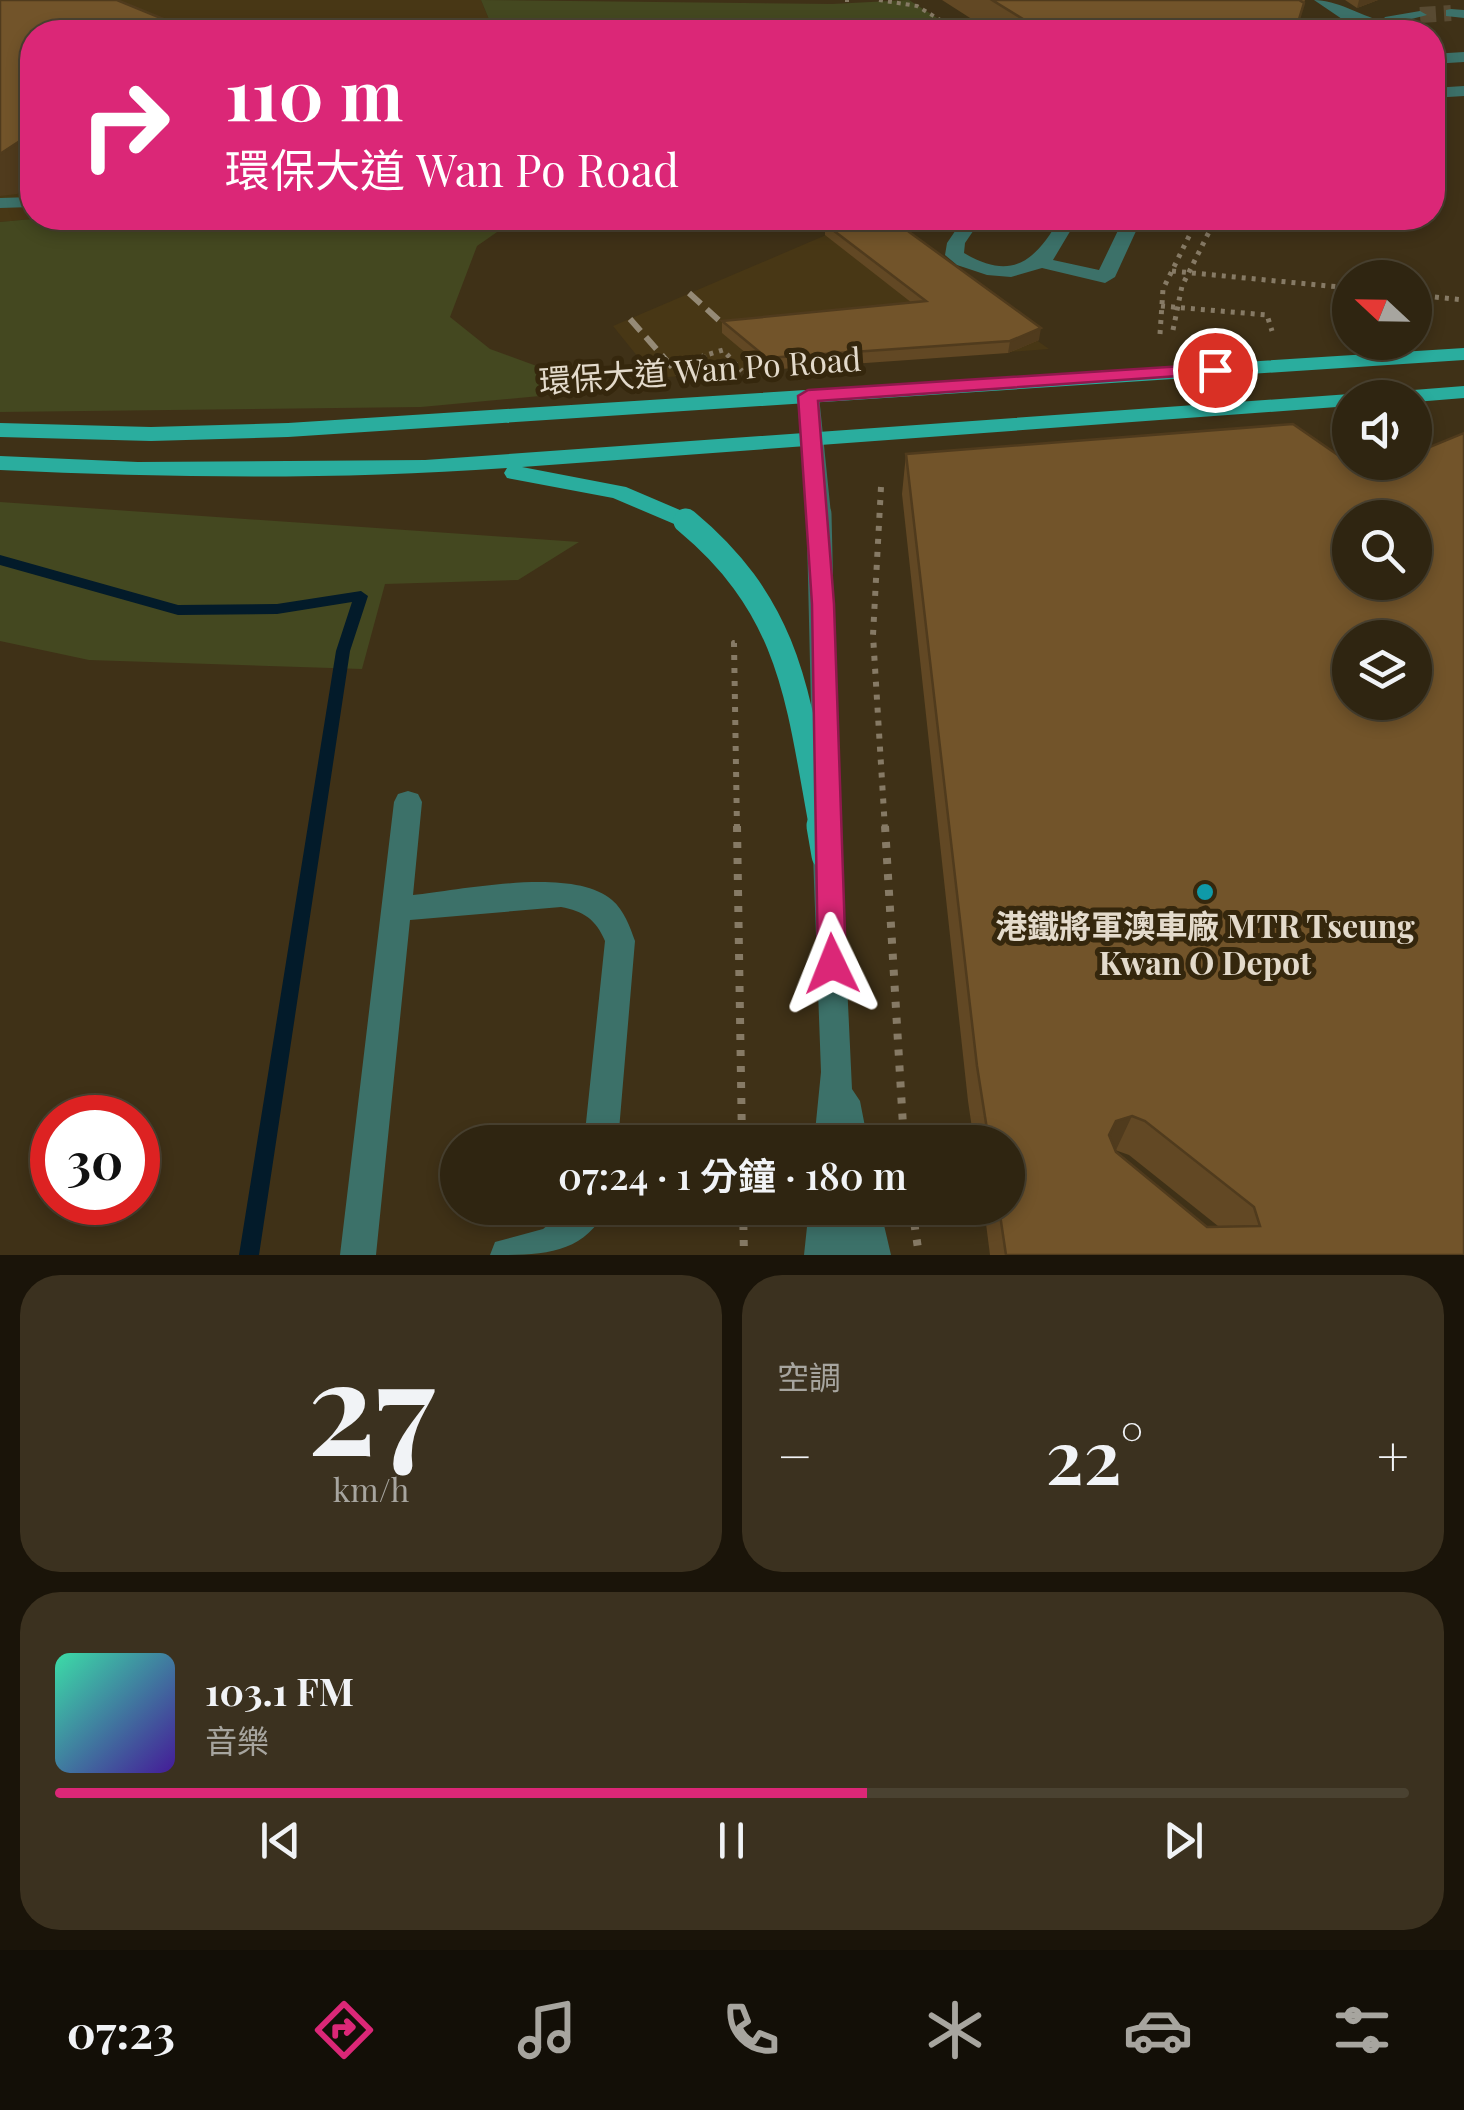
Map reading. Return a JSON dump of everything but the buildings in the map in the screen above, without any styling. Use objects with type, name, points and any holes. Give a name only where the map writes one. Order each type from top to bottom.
[{"type":"main road","name":"環保大道 Wan Po Road","points":[[0,430],[151,434],[288,430],[1464,354]]},
{"type":"main road","points":[[1432,395],[1464,392]]},
{"type":"main road","points":[[425,468],[1332,401]]},
{"type":"main road","points":[[0,463],[175,469],[493,471],[583,484],[634,498],[686,520],[737,562],[782,636],[827,855]]},
{"type":"street","points":[[1262,0],[1291,20]]},
{"type":"street","points":[[1322,0],[1358,20]]},
{"type":"street","points":[[1390,20],[1420,16]]},
{"type":"street","points":[[966,230],[954,249],[964,262],[1003,271],[1027,269],[1040,262],[1061,230]]},
{"type":"street","points":[[1040,262],[1105,278],[1127,230]]},
{"type":"street","points":[[808,396],[819,514],[827,855],[840,1125]]},
{"type":"street","points":[[358,1255],[408,802]]},
{"type":"street","points":[[396,908],[561,894],[586,899],[611,914],[620,941],[603,1125]]},
{"type":"street","points":[[832,1125],[837,1072]]},
{"type":"street","points":[[837,1072],[847,1125]]},
{"type":"street","points":[[508,1255],[540,1250],[579,1225]]},
{"type":"street","points":[[822,1255],[825,1225]]},
{"type":"street","points":[[846,1225],[848,1255]]},
{"type":"street","points":[[866,1225],[872,1255]]},
{"type":"path","points":[[879,0],[918,6],[941,20]]},
{"type":"path","points":[[1160,334],[1160,306],[1192,230]]},
{"type":"path","points":[[1173,330],[1173,308],[1210,230]]},
{"type":"path","points":[[1172,270],[1332,286]]},
{"type":"path","points":[[1432,297],[1464,300]]},
{"type":"path","points":[[1160,306],[1267,315],[1272,331]]},
{"type":"path","points":[[718,372],[703,356],[723,350],[742,372],[752,369]]},
{"type":"path","points":[[882,488],[872,635],[903,1125]]},
{"type":"path","points":[[734,643],[742,1125]]},
{"type":"path","points":[[743,1225],[744,1255]]},
{"type":"path","points":[[914,1225],[918,1255]]},
{"type":"shaded area","points":[[0,0],[481,0],[489,20],[20,20],[20,220],[0,222]]},
{"type":"shaded area","points":[[838,230],[883,230],[1049,349],[655,378],[613,326]]},
{"type":"green space","points":[[481,0],[832,4],[909,0],[940,20],[489,20]]},
{"type":"green space","points":[[20,220],[20,230],[500,230],[477,246],[450,317],[490,349],[572,379],[572,393],[421,407],[0,412],[0,222]]},
{"type":"green space","points":[[0,502],[579,542],[518,580],[385,584],[362,669],[89,660],[0,641]]},
{"type":"waterway","points":[[0,560],[178,610],[277,609],[361,596],[343,651],[249,1255]]},
{"type":"tunnel","points":[[1420,15],[1451,13]]},
{"type":"railway","points":[[689,293],[733,333]]},
{"type":"railway","points":[[630,319],[680,376]]},
{"type":"place","name":"港鐵將軍澳車廠 MTR Tseung Kwan O Depot","points":[[1205,892]]},
{"type":"route","points":[[832,964],[823,604],[808,396],[1215,370]]}]
